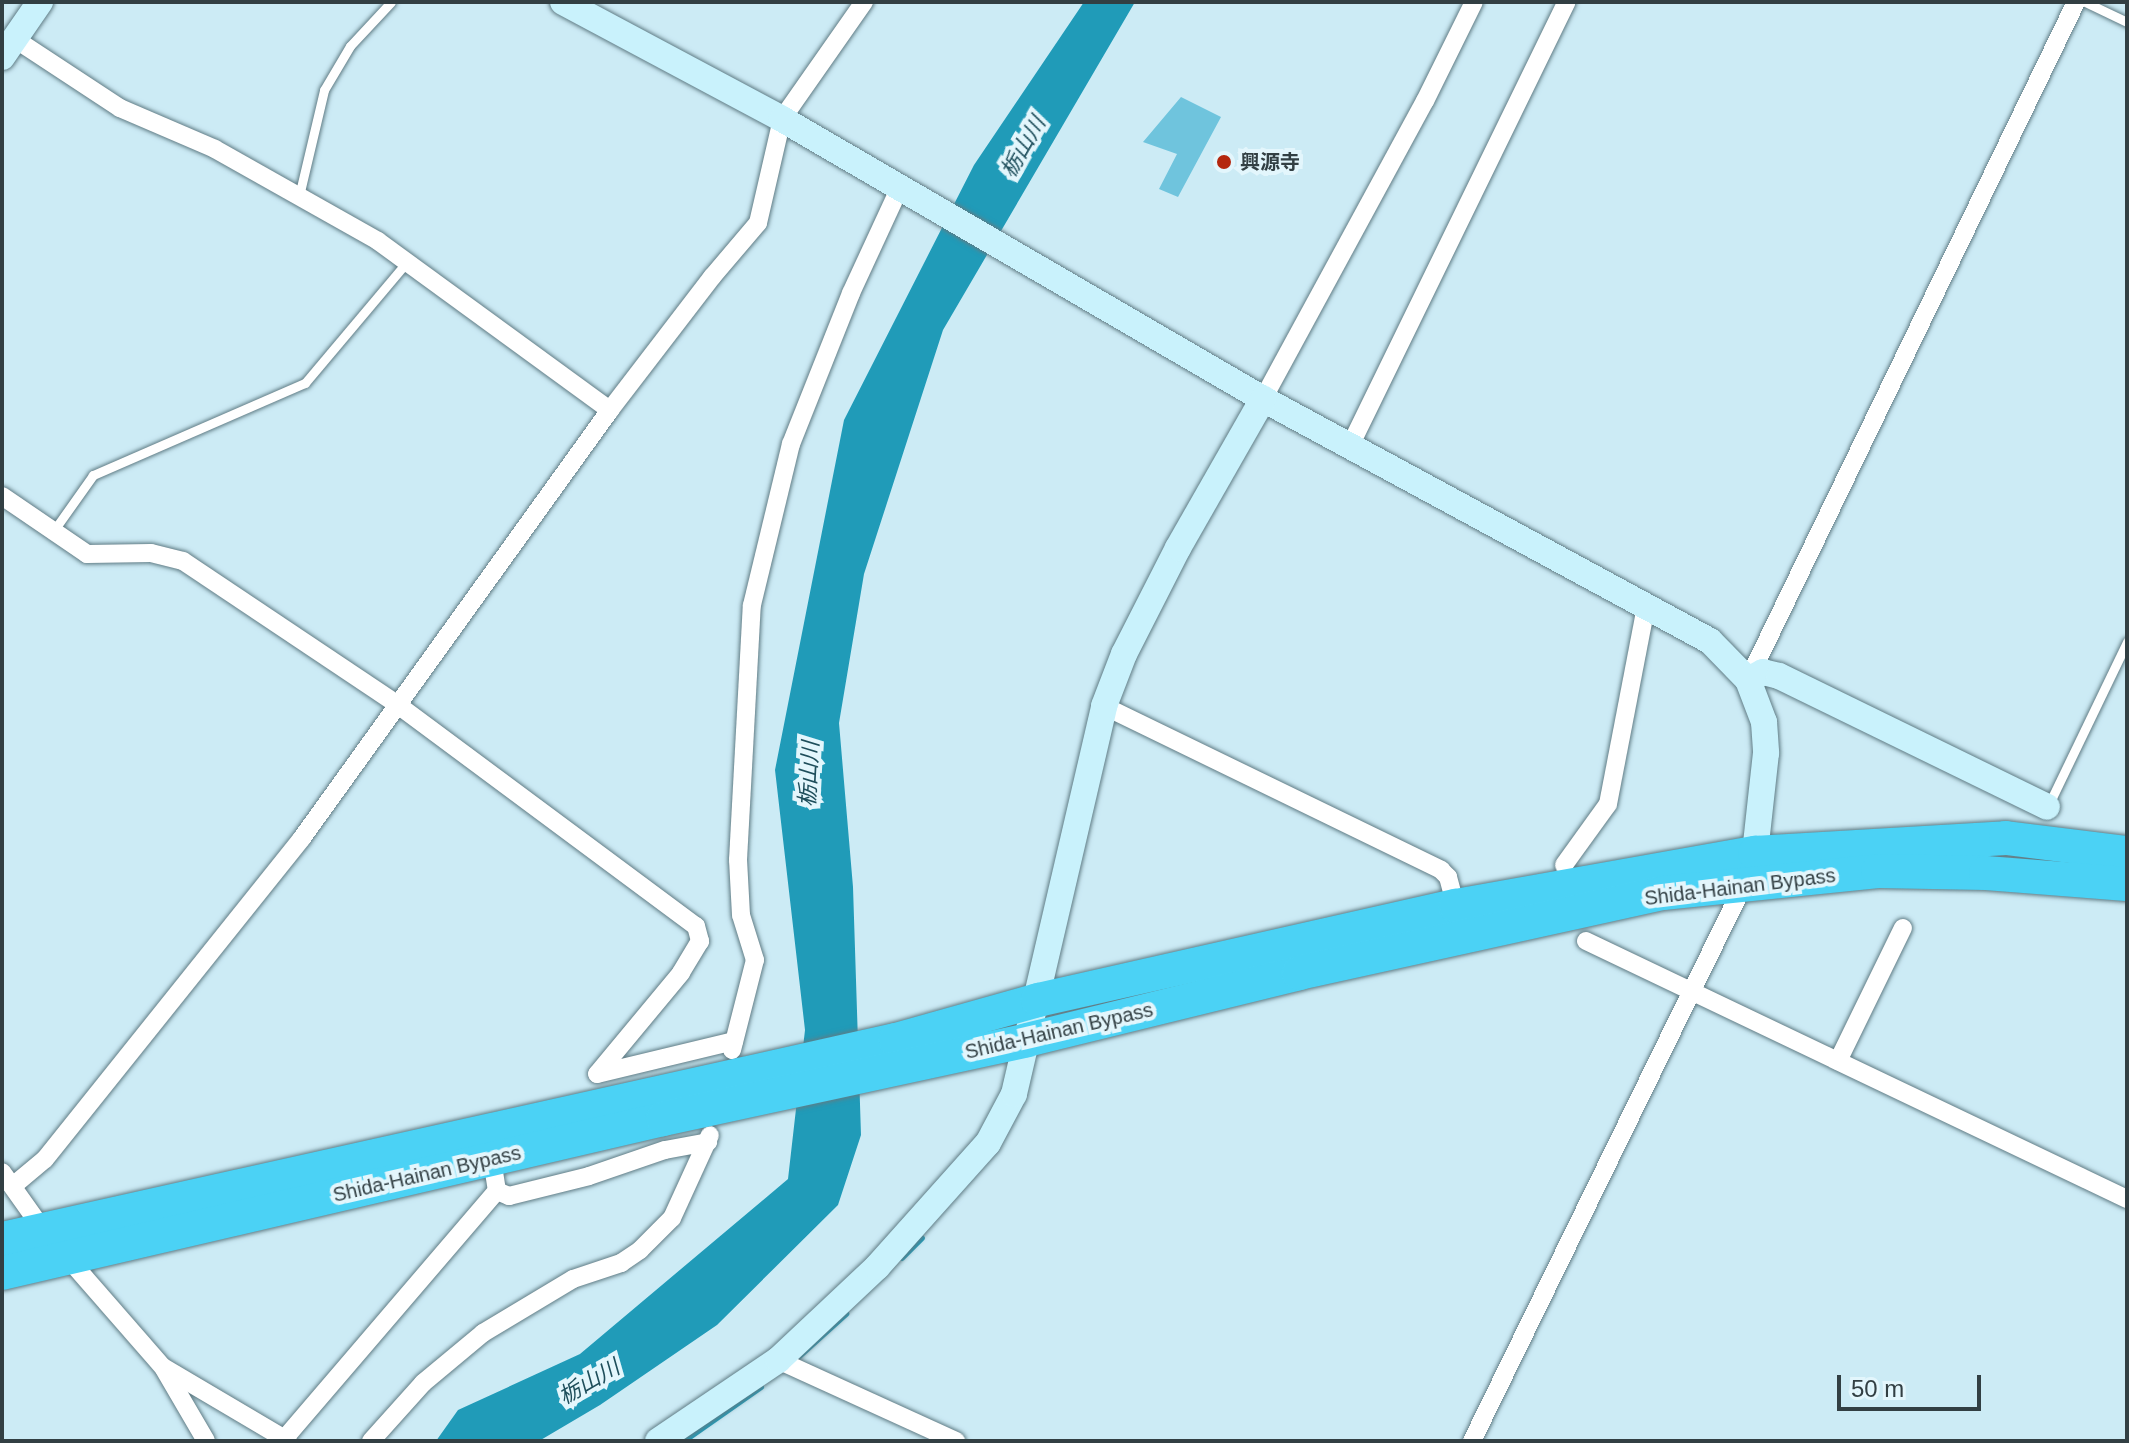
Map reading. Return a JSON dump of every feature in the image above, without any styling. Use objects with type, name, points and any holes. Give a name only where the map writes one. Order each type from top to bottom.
[{"type":"highway","name":"Shida-Hainan Bypass","points":[[897,1054],[1038,1000],[1456,906],[2006,838],[2127,853]]},
{"type":"highway","name":"Shida-Hainan Bypass","points":[[2,1239],[897,1054],[1027,1040],[1394,952],[1663,893],[1749,868],[1986,873],[2127,884]]},
{"type":"highway","name":"Shida-Hainan Bypass","points":[[2,1273],[494,1175],[781,1080]]},
{"type":"street","points":[[40,2],[8,48],[120,108],[215,149],[378,241],[610,410]]},
{"type":"street","points":[[563,2],[782,119],[1263,399],[1710,641],[1748,680],[1764,722],[1766,753],[1749,868],[1694,991],[1568,1238],[1472,1441]]},
{"type":"street","points":[[206,1441],[163,1367],[42,1229],[8,1179],[45,1159],[302,838],[610,410],[712,277],[758,223],[782,119],[864,2]]},
{"type":"street","points":[[658,1441],[787,1364],[942,1199],[988,1143],[1014,1094],[1104,706],[1124,654],[1178,548],[1425,101],[1474,2]]},
{"type":"street","points":[[1351,444],[1567,2]]},
{"type":"street","points":[[1748,680],[2076,2]]},
{"type":"street","points":[[2,496],[87,554],[151,553],[183,561],[398,705],[696,926],[700,941],[681,973],[597,1074],[733,1045],[755,960],[741,915],[738,860],[752,605],[791,444],[851,293],[905,192]]},
{"type":"street","points":[[1564,865],[1608,804],[1646,606]]},
{"type":"street","points":[[1748,680],[1763,672],[1779,676],[2047,807]]},
{"type":"street","points":[[1104,706],[1441,870],[1448,877],[1456,906]]},
{"type":"street","points":[[1838,1061],[1903,928]]},
{"type":"street","points":[[1586,941],[2127,1199]]},
{"type":"street","points":[[163,1367],[286,1440],[494,1175],[509,1196],[589,1176],[709,1138],[679,1196],[672,1218],[640,1250],[621,1263],[573,1279],[483,1333],[423,1383],[371,1441]]},
{"type":"street","points":[[787,1364],[956,1441]]},
{"type":"lane","points":[[299,196],[324,90],[350,46],[391,2]]},
{"type":"lane","points":[[2085,2],[2127,22]]},
{"type":"lane","points":[[52,533],[93,475],[305,383],[407,262]]},
{"type":"lane","points":[[2047,807],[2127,642]]},
{"type":"shaded area","points":[[1181,97],[1221,117],[1178,197],[1159,189],[1177,154],[1143,142]]},
{"type":"water","name":"栃山川","points":[[1084,2],[1135,2],[943,330],[864,574],[839,723],[853,887],[861,1135],[838,1205],[717,1325],[600,1405],[539,1441],[436,1441],[458,1410],[580,1354],[788,1179],[805,1030],[775,770],[844,420],[974,165]]},
{"type":"waterway","points":[[902,1258],[922,1238]]},
{"type":"waterway","points":[[795,1360],[846,1314]]},
{"type":"waterway","points":[[684,1441],[761,1387]]},
{"type":"place","name":"興源寺","points":[[1224,162]]}]
